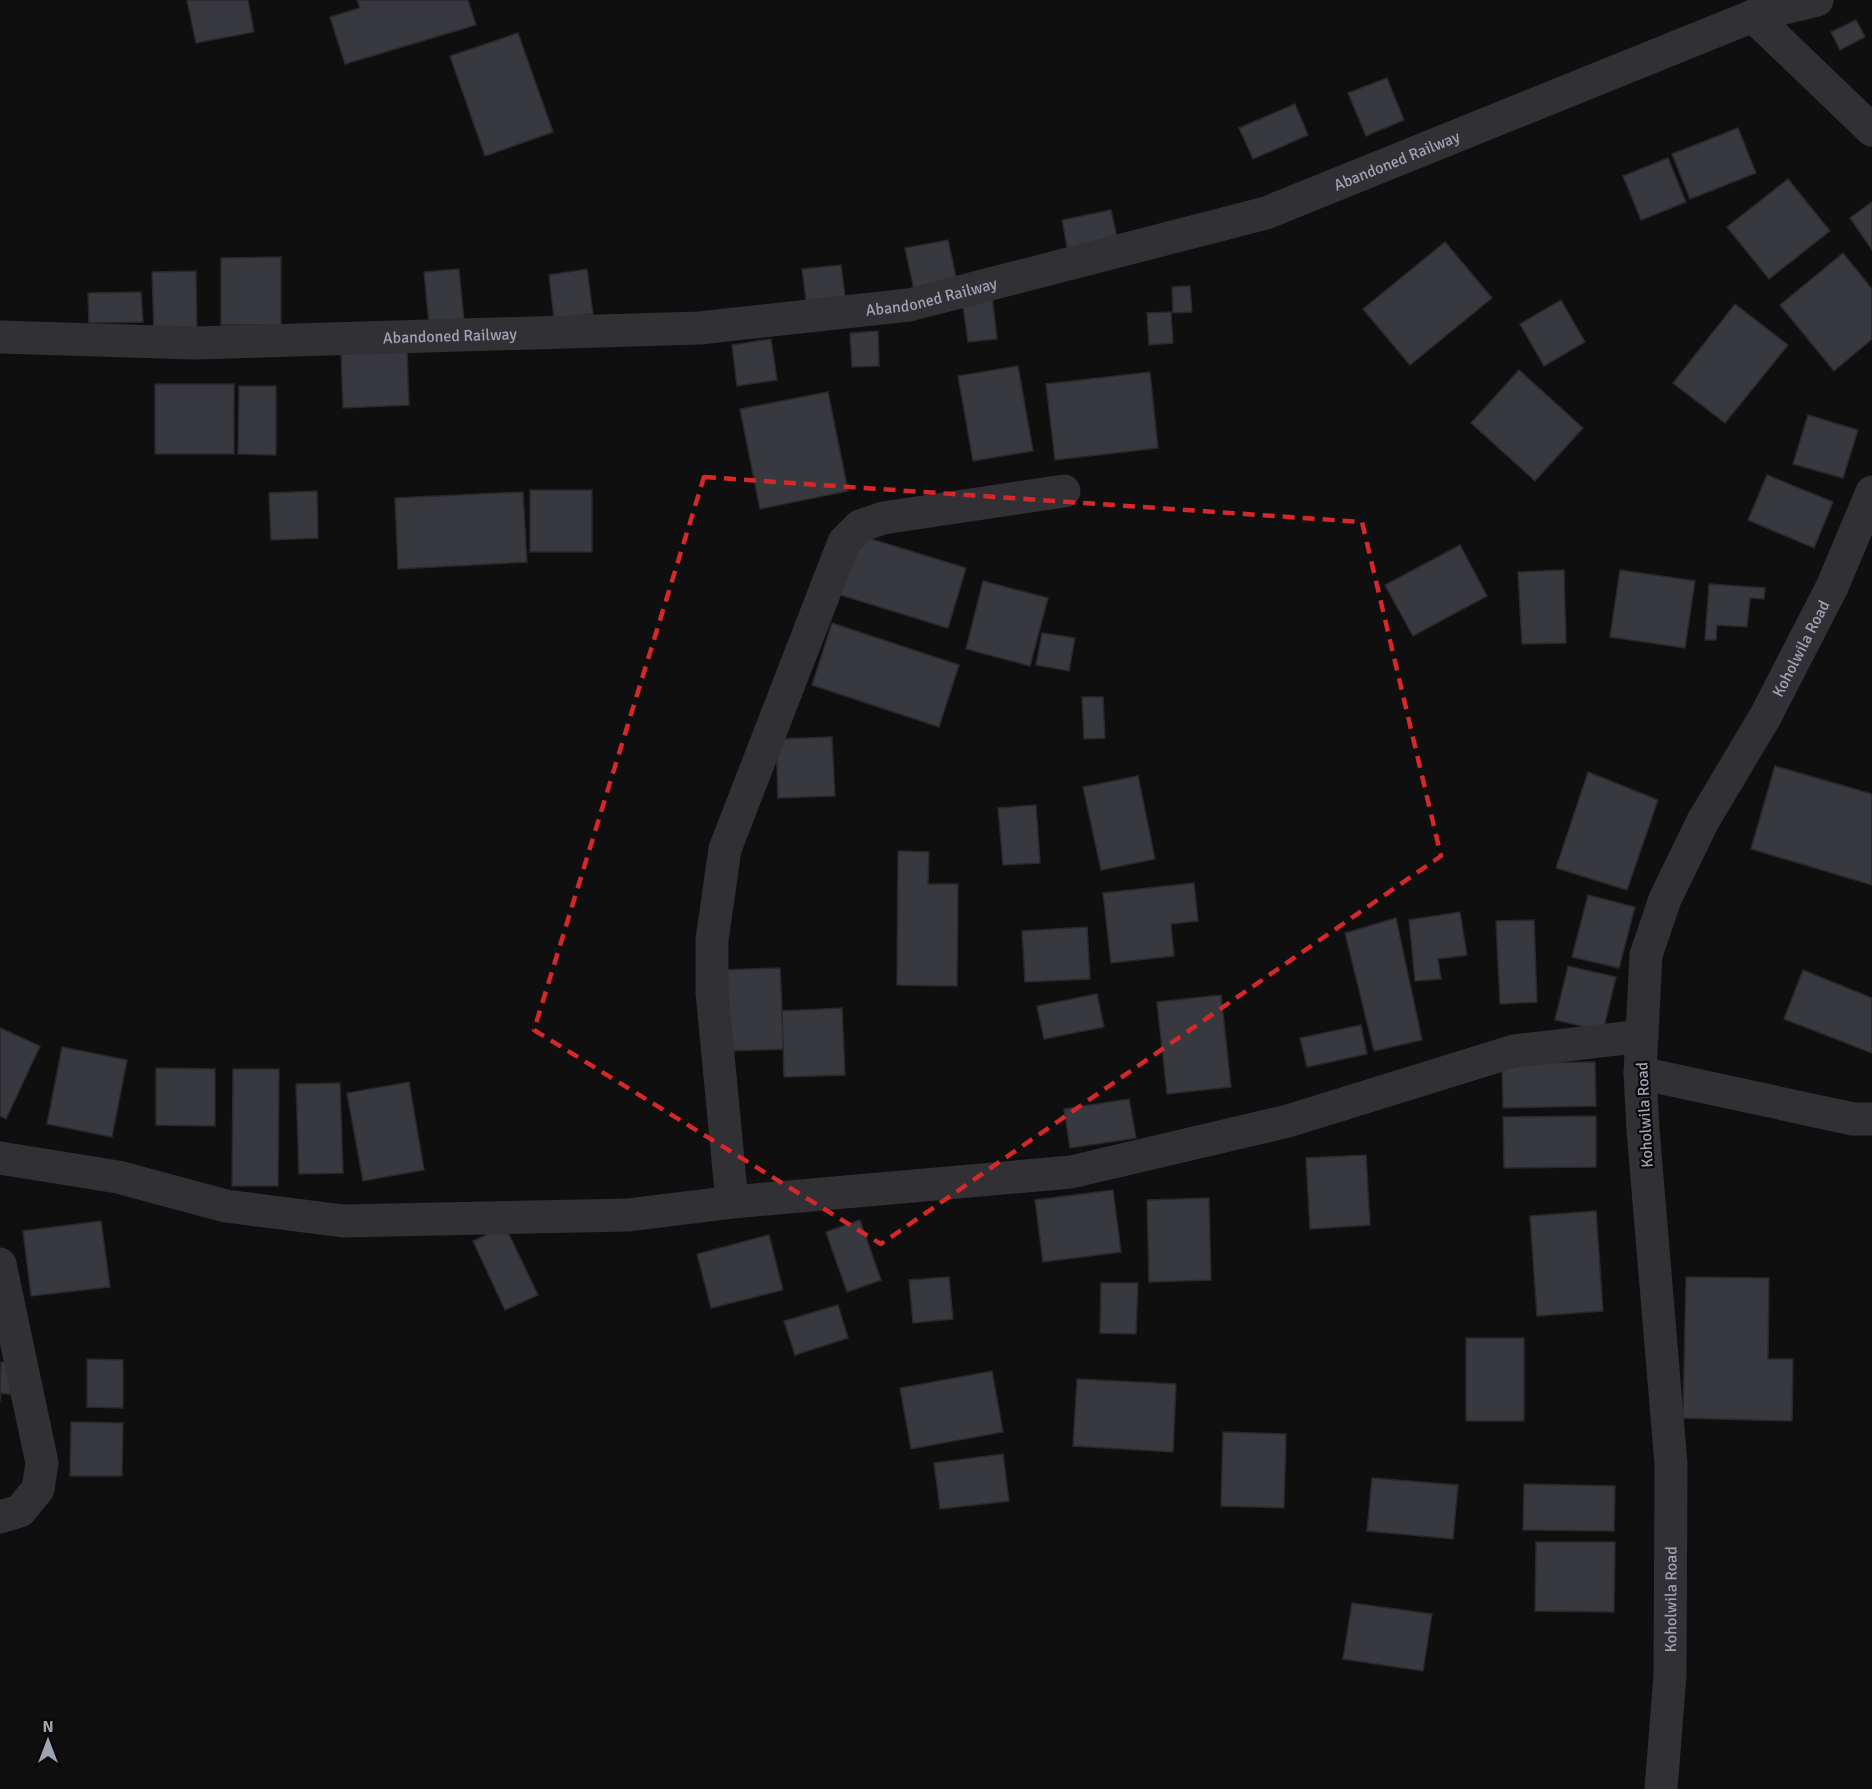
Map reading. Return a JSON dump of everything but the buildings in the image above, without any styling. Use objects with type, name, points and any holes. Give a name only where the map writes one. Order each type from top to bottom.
[{"type":"street","name":"Abandoned Railway","points":[[0,337],[194,343],[699,328],[909,305],[1266,213],[1753,16],[1817,0]]},
{"type":"street","points":[[1753,16],[1872,130]]},
{"type":"street","points":[[732,1202],[712,992],[712,940],[725,849],[844,542],[860,526],[883,518],[1064,491]]},
{"type":"street","name":"Koholwila Road","points":[[1661,1789],[1670,1675],[1671,1464],[1647,1185],[1640,1073],[1646,955],[1665,899],[1703,821],[1765,717],[1827,597],[1872,492]]},
{"type":"street","points":[[0,1158],[118,1177],[226,1206],[344,1221],[627,1215],[732,1202],[1071,1172],[1288,1122],[1514,1052],[1642,1036]]},
{"type":"street","points":[[1640,1073],[1853,1119],[1872,1119]]},
{"type":"street","points":[[0,1264],[42,1463],[38,1489],[21,1511],[0,1517]]},
{"type":"highlighted area","points":[[704,477],[1362,522],[1441,856],[881,1244],[534,1030]]}]
